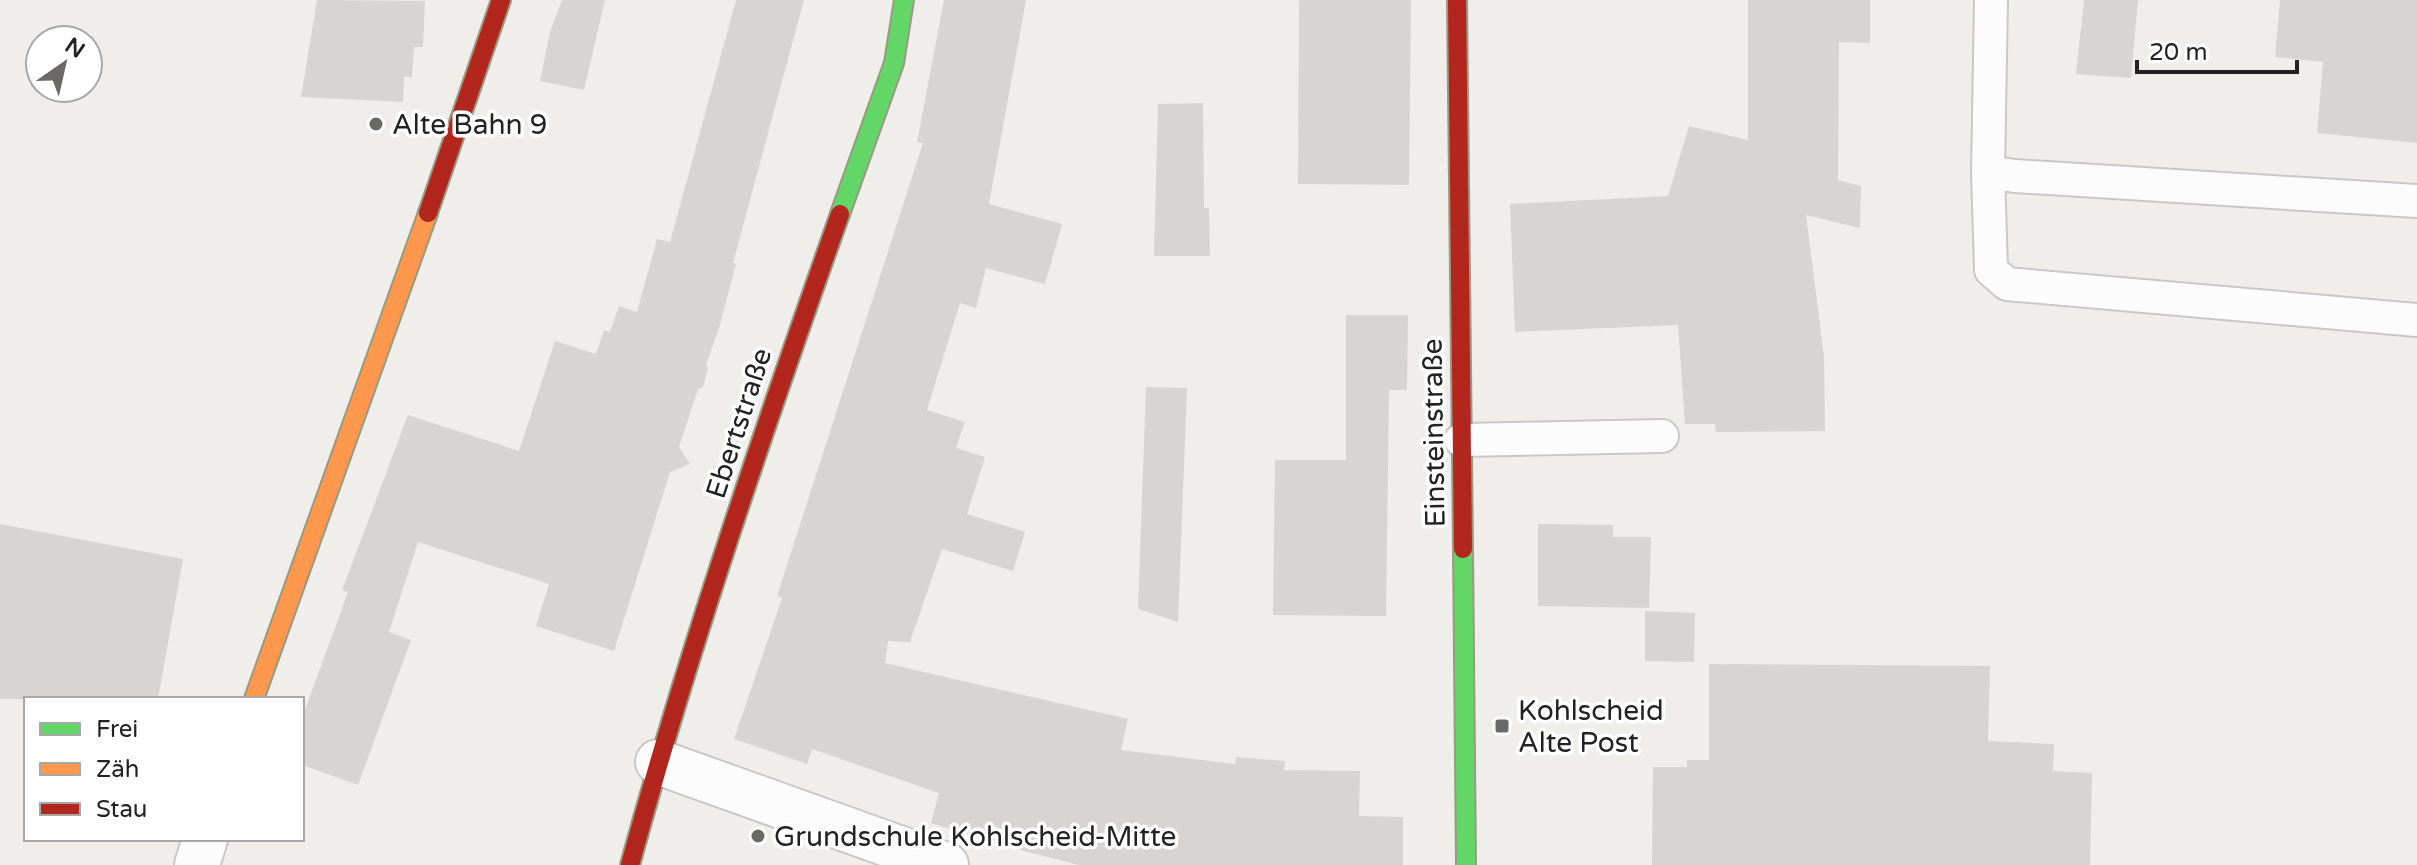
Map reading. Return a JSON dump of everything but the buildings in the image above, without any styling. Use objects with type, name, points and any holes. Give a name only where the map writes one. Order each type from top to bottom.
[{"type":"street","points":[[255,697],[417,245],[501,0]]},
{"type":"street","name":"Ebertstraße","points":[[630,865],[658,762],[783,375],[894,63],[904,0]]},
{"type":"street","name":"Einsteinstraße","points":[[1457,0],[1466,865]]},
{"type":"street","points":[[658,762],[946,865]]},
{"type":"street","points":[[197,865],[204,841]]},
{"type":"lane","points":[[1991,0],[1988,172],[1991,270],[2007,284],[2417,320]]},
{"type":"lane","points":[[1988,172],[2417,201]]},
{"type":"lane","points":[[1461,440],[1662,436]]},
{"type":"traffic: fast","points":[[840,214],[894,63],[904,0]]},
{"type":"traffic: fast","points":[[1463,549],[1466,865]]},
{"type":"traffic: slow","points":[[255,697],[428,213]]},
{"type":"traffic: jam","points":[[428,213],[501,0]]},
{"type":"traffic: jam","points":[[1457,0],[1463,549]]},
{"type":"traffic: jam","points":[[630,865],[677,701],[729,538],[840,214]]},
{"type":"place","name":"Alte Bahn 9","points":[[376,124]]},
{"type":"place","name":"Kohlscheid Alte Post","points":[[1502,726]]},
{"type":"place","name":"Grundschule Kohlscheid-Mitte","points":[[758,836]]}]
